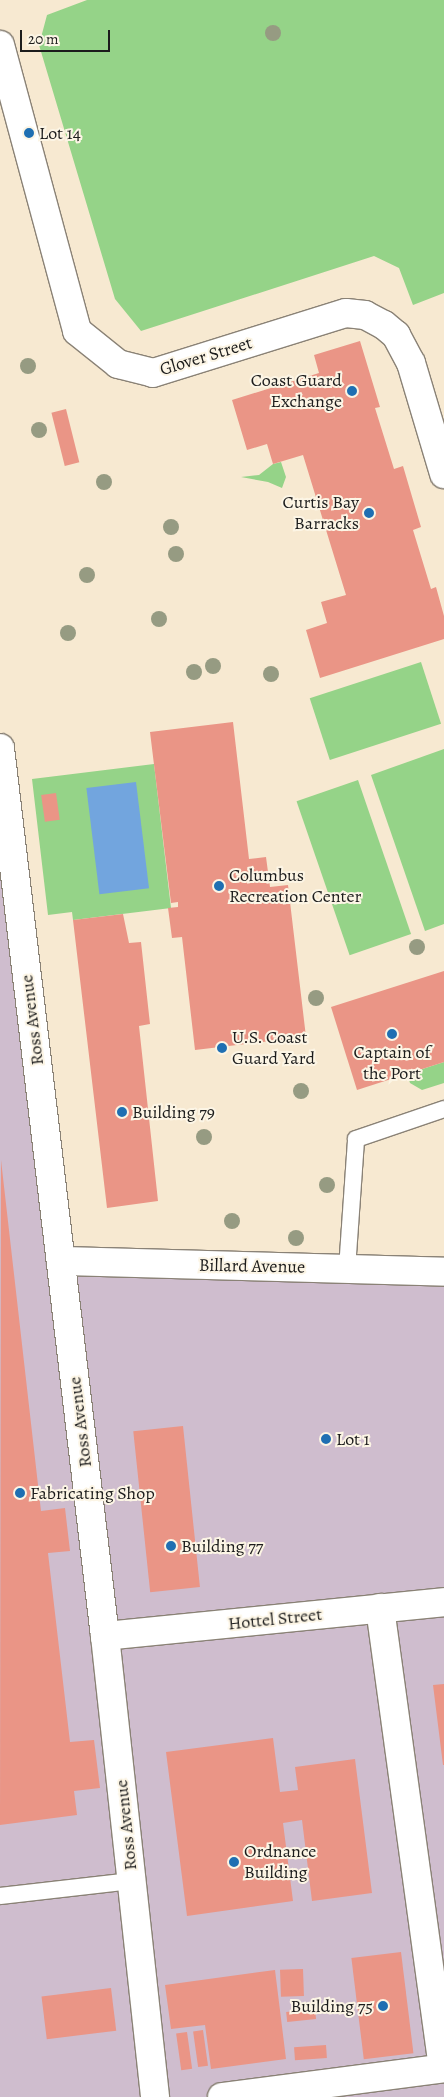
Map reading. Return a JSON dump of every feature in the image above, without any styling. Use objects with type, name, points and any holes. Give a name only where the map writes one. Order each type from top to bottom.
[{"type":"street","name":"Glover Street","points":[[0,45],[77,331],[118,364],[153,372],[346,313],[365,316],[384,325],[396,335],[411,363],[444,474]]},
{"type":"street","name":"Ross Avenue","points":[[0,748],[105,1636],[155,2097]]},
{"type":"street","name":"Billard Avenue","points":[[61,1261],[444,1272]]},
{"type":"street","name":"Hottel Street","points":[[105,1636],[444,1602]]},
{"type":"street","points":[[222,2097],[444,2068],[380,1608]]},
{"type":"lane","points":[[347,1269],[356,1139],[444,1109]]},
{"type":"lane","points":[[0,1896],[132,1881]]},
{"type":"shaded area","points":[[0,748],[61,1261],[444,1273],[444,2097],[0,2097]]},
{"type":"green space","points":[[87,0],[444,0],[444,293],[413,305],[399,268],[374,256],[141,331],[115,299],[39,45],[47,15]]},
{"type":"green space","points":[[281,462],[286,477],[282,488],[268,482],[241,477],[259,475],[273,464]]},
{"type":"green space","points":[[421,662],[441,724],[330,760],[310,698]]},
{"type":"green space","points":[[444,749],[444,924],[425,931],[371,775]]},
{"type":"green space","points":[[154,764],[171,908],[73,920],[72,912],[48,915],[32,779]]},
{"type":"green space","points":[[358,780],[411,934],[350,955],[297,801]]},
{"type":"green space","points":[[444,1062],[444,1083],[422,1090],[410,1083],[407,1074]]},
{"type":"water","points":[[136,782],[149,888],[99,894],[86,788]]},
{"type":"building","name":"Curtis Bay Barracks","points":[[360,341],[380,407],[375,408],[394,469],[403,466],[421,527],[413,530],[431,589],[436,587],[444,616],[444,639],[320,678],[306,630],[327,623],[321,602],[346,595],[303,455],[273,464],[267,444],[247,450],[232,400],[319,373],[314,355]]},
{"type":"building","points":[[66,409],[79,462],[65,466],[51,413]]},
{"type":"building","name":"Columbus Recreation Center","points":[[233,722],[249,859],[266,857],[270,887],[288,885],[306,1037],[195,1050],[182,937],[172,938],[168,908],[178,907],[178,902],[171,903],[150,732]]},
{"type":"building","points":[[56,793],[60,820],[45,822],[41,795]]},
{"type":"building","name":"Building 79","points":[[123,914],[129,943],[141,942],[150,1024],[139,1026],[158,1201],[107,1208],[73,920]]},
{"type":"building","name":"Captain of the Port","points":[[444,971],[444,1062],[357,1090],[331,1007]]},
{"type":"building","name":"Fabricating Shop","points":[[1,1160],[41,1511],[65,1508],[70,1551],[48,1553],[70,1742],[94,1740],[100,1788],[74,1791],[77,1815],[0,1825]]},
{"type":"building","name":"Building 77","points":[[183,1426],[200,1587],[150,1592],[133,1431]]},
{"type":"building","points":[[444,1684],[444,1765],[443,1765],[433,1685]]},
{"type":"building","name":"Ordnance Building","points":[[273,1738],[280,1792],[298,1790],[295,1767],[355,1759],[372,1893],[312,1901],[302,1820],[283,1823],[293,1901],[187,1916],[166,1752]]},
{"type":"building","name":"Building 75","points":[[401,1952],[413,2053],[364,2059],[351,1958]]},
{"type":"building","points":[[303,1969],[304,1996],[281,1997],[280,1970]]},
{"type":"building","points":[[275,1970],[286,2059],[211,2069],[205,2025],[171,2029],[165,1985]]},
{"type":"building","points":[[111,1988],[116,2031],[47,2039],[42,1997]]},
{"type":"building","points":[[315,2009],[316,2019],[287,2022],[286,2012]]},
{"type":"building","points":[[203,2030],[208,2066],[198,2067],[193,2031]]},
{"type":"building","points":[[187,2032],[192,2069],[181,2070],[176,2034]]},
{"type":"building","points":[[326,2045],[327,2058],[295,2060],[294,2047]]},
{"type":"place","name":"Lot 14","points":[[29,133]]},
{"type":"place","name":"Coast Guard Exchange","points":[[352,391]]},
{"type":"place","name":"Curtis Bay Barracks","points":[[369,513]]},
{"type":"place","name":"Columbus Recreation Center","points":[[219,886]]},
{"type":"place","name":"Captain of the Port","points":[[392,1034]]},
{"type":"place","name":"U.S. Coast Guard Yard","points":[[222,1048]]},
{"type":"place","name":"Building 79","points":[[122,1112]]},
{"type":"place","name":"Lot 1","points":[[326,1439]]},
{"type":"place","name":"Fabricating Shop","points":[[20,1493]]},
{"type":"place","name":"Building 77","points":[[171,1546]]},
{"type":"place","name":"Ordnance Building","points":[[234,1862]]},
{"type":"place","name":"Building 75","points":[[383,2006]]}]
